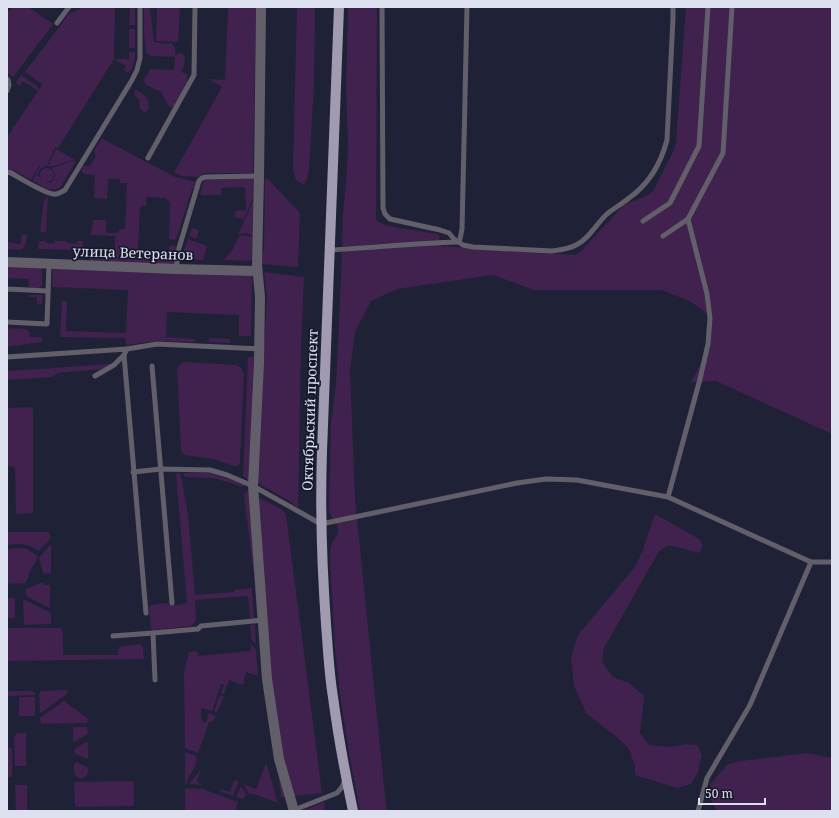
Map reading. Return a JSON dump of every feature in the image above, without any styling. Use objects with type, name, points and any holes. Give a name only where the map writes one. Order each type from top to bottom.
[{"type":"main road","name":"Октябрьский проспект","points":[[339,7],[322,451],[321,524],[328,651],[333,697],[353,811]]},
{"type":"street","points":[[261,7],[257,271],[260,297],[260,349],[253,486],[267,679],[279,759],[294,810]]},
{"type":"street","name":"улица Ветеранов","points":[[7,262],[257,271]]},
{"type":"lane","points":[[57,23],[69,7]]},
{"type":"lane","points":[[7,172],[47,192],[54,194],[65,190],[137,70],[140,58],[140,7]]},
{"type":"lane","points":[[148,158],[194,75],[195,7]]},
{"type":"lane","points":[[382,7],[383,208],[385,214],[390,219],[449,233],[458,242],[473,247],[552,251],[564,250],[583,240],[606,215],[630,198],[649,180],[659,163],[667,140],[673,7]]},
{"type":"lane","points":[[458,242],[462,229],[467,7]]},
{"type":"lane","points":[[643,221],[670,203],[699,146],[708,7]]},
{"type":"lane","points":[[663,236],[688,219],[723,153],[732,7]]},
{"type":"lane","points":[[7,79],[9,85],[7,91]]},
{"type":"lane","points":[[176,269],[178,248],[199,181],[206,177],[259,176]]},
{"type":"lane","points":[[668,497],[700,380],[708,344],[710,318],[707,294],[688,219]]},
{"type":"lane","points":[[330,250],[458,242]]},
{"type":"lane","points":[[7,322],[47,324],[49,264]]},
{"type":"lane","points":[[7,289],[48,291]]},
{"type":"lane","points":[[7,357],[127,349],[157,344],[260,349]]},
{"type":"lane","points":[[95,376],[114,365],[124,355],[127,349]]},
{"type":"lane","points":[[124,355],[146,613]]},
{"type":"lane","points":[[152,366],[172,603]]},
{"type":"lane","points":[[133,472],[161,470],[210,470],[227,475],[253,486],[321,524],[517,483],[546,479],[577,480],[668,497],[812,562],[832,562]]},
{"type":"lane","points":[[698,811],[707,778],[750,705],[812,562]]},
{"type":"lane","points":[[113,636],[198,629],[201,626],[263,620]]},
{"type":"lane","points":[[153,633],[155,680]]},
{"type":"lane","points":[[294,810],[337,793],[342,787],[346,777]]},
{"type":"shaded area","points":[[12,7],[28,7],[53,24],[13,77],[7,72],[7,12],[10,11]]},
{"type":"shaded area","points":[[84,7],[115,7],[114,59],[58,148],[55,147],[47,166],[41,168],[38,174],[34,176],[40,166],[39,165],[31,180],[15,171],[7,169],[7,137],[38,91],[23,81],[20,86],[16,83],[21,75],[37,86],[39,90],[42,84],[25,72],[69,14]]},
{"type":"shaded area","points":[[130,7],[135,7],[135,25],[129,25]]},
{"type":"shaded area","points":[[144,7],[150,7],[154,42],[165,44],[171,43],[175,48],[175,55],[182,54],[185,58],[181,72],[187,74],[187,83],[174,108],[169,106],[161,92],[146,85],[144,81],[145,77],[148,75],[149,69],[174,70],[175,57],[151,56],[146,53]]},
{"type":"shaded area","points":[[157,7],[180,7],[178,42],[156,41]]},
{"type":"shaded area","points":[[228,7],[256,7],[253,171],[252,173],[204,173],[199,177],[182,176],[174,173],[222,87],[208,79],[225,80]]},
{"type":"shaded area","points":[[297,7],[315,7],[314,85],[309,168],[304,185],[296,180],[293,169]]},
{"type":"shaded area","points":[[348,7],[377,7],[377,221],[388,226],[437,234],[439,235],[441,246],[575,255],[581,251],[622,207],[646,196],[653,191],[674,150],[676,142],[686,7],[832,7],[832,434],[716,381],[691,382],[705,356],[710,316],[690,301],[661,290],[534,290],[493,275],[397,289],[371,301],[355,332],[350,370],[355,499],[387,811],[360,811],[340,695],[335,648],[330,559],[331,545],[338,532],[337,524],[330,514],[329,501],[331,422],[336,385],[343,214],[347,170],[348,142],[346,88]]},
{"type":"shaded area","points":[[129,29],[135,29],[135,48],[129,48]]},
{"type":"shaded area","points":[[129,52],[135,53],[133,66],[128,73],[124,70],[126,66],[114,59],[129,59]]},
{"type":"shaded area","points":[[135,90],[144,95],[147,99],[149,108],[146,112],[143,112],[140,108],[139,100],[134,94]]},
{"type":"shaded area","points":[[103,139],[175,177],[197,182],[192,189],[176,240],[169,239],[170,202],[165,198],[146,197],[146,206],[142,206],[140,208],[138,249],[169,251],[169,246],[176,246],[175,266],[90,261],[90,258],[114,259],[115,257],[115,236],[91,235],[93,220],[106,220],[106,233],[118,233],[119,229],[125,229],[127,183],[120,183],[120,179],[108,179],[107,199],[94,198],[95,175],[84,174],[81,171],[83,166],[90,166],[96,156],[94,151]]},
{"type":"shaded area","points":[[56,149],[74,159],[74,160],[48,166]]},
{"type":"shaded area","points":[[76,161],[58,189],[54,190],[47,188],[33,181],[34,177],[38,175],[45,182],[50,183],[54,179],[55,175],[52,168]]},
{"type":"shaded area","points":[[47,168],[52,170],[54,175],[52,180],[47,182],[42,180],[40,175],[42,170]]},
{"type":"shaded area","points":[[253,178],[254,196],[243,219],[234,217],[236,211],[246,210],[245,187],[221,188],[221,195],[200,195],[204,181],[207,180]]},
{"type":"shaded area","points":[[265,179],[268,179],[300,214],[298,267],[260,264],[261,253],[264,252]]},
{"type":"shaded area","points":[[255,196],[254,236],[246,233],[238,235]]},
{"type":"shaded area","points":[[48,197],[46,232],[40,232],[44,200]]},
{"type":"shaded area","points":[[192,228],[199,230],[196,239],[189,236]]},
{"type":"shaded area","points":[[25,234],[27,236],[24,248],[20,250],[7,249],[7,242],[20,244],[22,235]]},
{"type":"shaded area","points":[[243,235],[253,237],[252,259],[250,261],[223,260],[232,251],[239,236]]},
{"type":"shaded area","points":[[188,239],[207,246],[203,260],[184,258],[184,249]]},
{"type":"shaded area","points":[[39,241],[46,241],[46,243],[55,244],[55,241],[67,241],[67,243],[77,244],[77,241],[83,241],[82,250],[38,249]]},
{"type":"shaded area","points":[[7,264],[42,267],[42,285],[38,289],[31,288],[29,286],[28,279],[7,278]]},
{"type":"shaded area","points":[[53,267],[252,273],[251,336],[239,336],[239,315],[167,312],[166,337],[195,339],[195,342],[157,341],[126,345],[125,338],[60,337],[62,301],[67,301],[66,331],[126,333],[128,290],[52,287]]},
{"type":"shaded area","points":[[264,272],[304,277],[298,508],[290,501],[256,482],[267,296]]},
{"type":"shaded area","points":[[29,295],[42,295],[42,304],[37,304],[37,297],[29,297]]},
{"type":"shaded area","points":[[7,328],[26,329],[29,332],[30,337],[42,337],[42,342],[7,347]]},
{"type":"shaded area","points":[[209,338],[230,339],[230,343],[209,342]]},
{"type":"shaded area","points":[[248,357],[256,357],[250,481],[243,476]]},
{"type":"shaded area","points":[[183,362],[236,365],[241,368],[244,374],[240,463],[237,466],[214,459],[184,455],[181,450],[177,368]]},
{"type":"shaded area","points":[[111,364],[103,369],[58,373],[52,377],[7,380],[7,371]]},
{"type":"shaded area","points":[[31,407],[33,409],[33,513],[16,514],[15,467],[8,466],[7,502],[7,408]]},
{"type":"shaded area","points":[[180,473],[182,480],[188,515],[195,595],[234,592],[234,590],[252,588],[254,618],[250,618],[248,596],[195,600],[196,620],[191,626],[151,629],[149,608],[151,605],[167,603],[176,605],[187,603],[176,474]]},
{"type":"shaded area","points":[[185,473],[209,473],[229,479],[244,486],[214,478],[186,477],[184,476]]},
{"type":"shaded area","points":[[247,491],[281,509],[286,514],[322,793],[281,797],[259,617],[257,617],[254,576],[244,496]]},
{"type":"shaded area","points":[[655,514],[699,539],[703,546],[699,553],[673,546],[667,546],[659,551],[604,648],[602,662],[613,677],[629,683],[644,696],[640,733],[649,745],[671,747],[685,744],[697,745],[702,755],[698,772],[691,784],[677,788],[635,775],[635,766],[629,749],[618,738],[586,713],[574,686],[571,657],[578,635],[635,567],[642,552]]},
{"type":"shaded area","points":[[7,532],[48,532],[50,534],[50,539],[39,551],[23,544],[7,545]]},
{"type":"shaded area","points":[[51,544],[51,573],[46,573],[44,575],[39,558]]},
{"type":"shaded area","points":[[7,549],[27,549],[38,556],[30,571],[26,583],[7,584]]},
{"type":"shaded area","points":[[43,582],[45,585],[50,585],[50,608],[28,597],[25,593],[26,589]]},
{"type":"shaded area","points":[[7,598],[15,598],[15,618],[7,618]]},
{"type":"shaded area","points":[[23,599],[51,613],[51,624],[24,625]]},
{"type":"shaded area","points":[[250,625],[255,625],[256,645],[251,639]]},
{"type":"shaded area","points":[[7,628],[60,628],[63,632],[63,655],[118,655],[119,647],[141,644],[143,647],[144,659],[7,661]]},
{"type":"shaded area","points":[[251,644],[256,650],[258,676],[246,672],[243,685],[229,680],[224,694],[221,693],[224,685],[221,684],[212,711],[201,708],[202,721],[206,723],[209,713],[216,716],[213,721],[209,722],[198,753],[185,748],[184,672],[189,652],[197,651],[198,656],[249,651],[251,650]]},
{"type":"shaded area","points":[[66,690],[68,692],[67,694],[40,713],[39,694],[41,691]]},
{"type":"shaded area","points":[[7,691],[32,691],[36,695],[7,696]]},
{"type":"shaded area","points":[[220,695],[224,696],[217,713],[214,711]]},
{"type":"shaded area","points":[[19,697],[35,697],[35,716],[19,716]]},
{"type":"shaded area","points":[[64,701],[86,717],[88,719],[87,723],[41,723],[41,717]]},
{"type":"shaded area","points":[[73,727],[87,727],[88,734],[75,742],[73,741]]},
{"type":"shaded area","points":[[18,733],[26,733],[26,766],[15,766],[14,738]]},
{"type":"shaded area","points":[[86,742],[88,743],[87,759],[74,752],[75,749]]},
{"type":"shaded area","points":[[8,747],[12,750],[12,775],[10,777],[7,777]]},
{"type":"shaded area","points":[[185,752],[196,756],[197,761],[195,768],[189,776],[187,784],[185,783]]},
{"type":"shaded area","points":[[807,753],[832,758],[832,811],[717,811],[715,808],[709,794],[711,783],[728,764]]},
{"type":"shaded area","points":[[76,762],[87,767],[88,772],[85,777],[78,778],[76,776],[74,764]]},
{"type":"shaded area","points":[[266,763],[278,803],[254,794],[249,794],[243,784],[256,789]]},
{"type":"shaded area","points":[[201,769],[197,781],[202,785],[189,784]]},
{"type":"shaded area","points":[[234,780],[239,781],[233,796],[220,791],[220,789],[230,792]]},
{"type":"shaded area","points":[[133,781],[134,806],[75,806],[75,782]]},
{"type":"shaded area","points":[[15,785],[27,785],[27,811],[16,811]]},
{"type":"shaded area","points":[[241,786],[246,795],[243,799],[236,797]]},
{"type":"shaded area","points":[[185,788],[203,789],[238,802],[235,811],[185,811]]},
{"type":"shaded area","points":[[324,802],[323,811],[302,811]]}]
